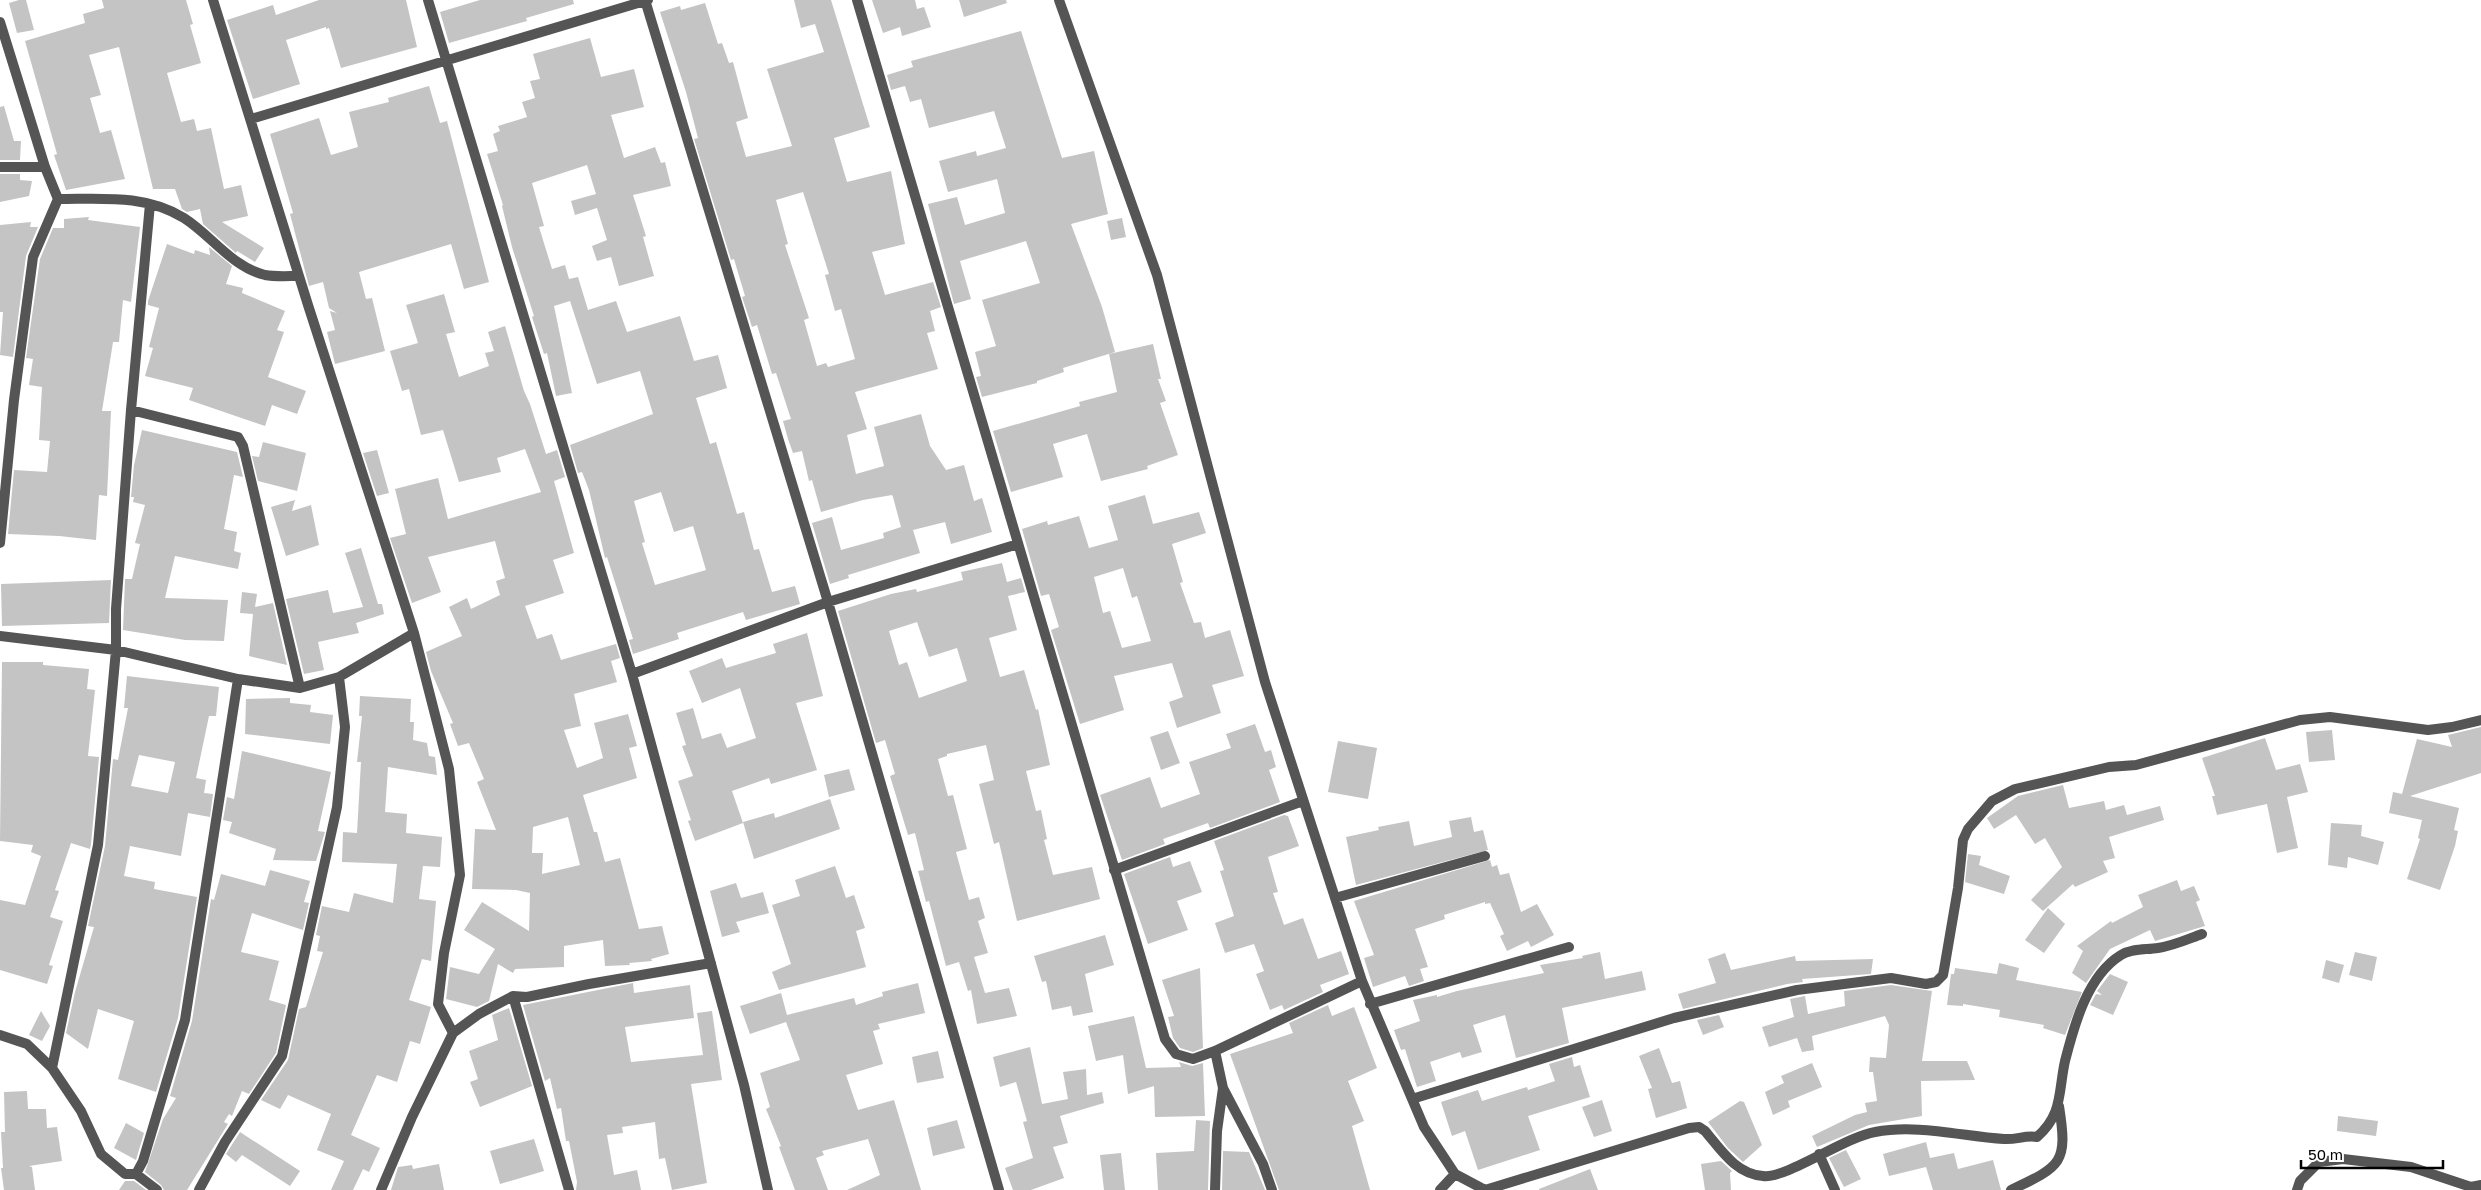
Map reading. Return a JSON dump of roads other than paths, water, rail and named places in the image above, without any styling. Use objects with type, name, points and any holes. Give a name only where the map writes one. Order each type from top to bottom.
[{"type":"street","points":[[213,0],[252,119],[299,276],[414,633],[449,769],[460,875],[444,954],[438,1004],[453,1033]]},
{"type":"street","points":[[428,0],[448,60],[632,674],[744,1085],[768,1190]]},
{"type":"street","points":[[252,119],[646,0],[828,602],[999,1190]]},
{"type":"street","points":[[858,0],[1165,1039],[1176,1054],[1193,1059],[1215,1051],[1362,981]]},
{"type":"street","points":[[1058,0],[1157,275],[1265,682],[1362,981],[1370,1004],[1424,1127],[1455,1174],[1485,1190],[1689,1128],[1699,1128],[1705,1131],[1737,1168],[1748,1174],[1765,1177],[1782,1173],[1819,1154],[1874,1132],[1946,1132],[2004,1139],[2018,1139],[2027,1135],[2037,1138],[2048,1127],[2059,1106]]},
{"type":"street","points":[[0,22],[45,168],[58,199],[33,257],[14,400],[0,543]]},
{"type":"street","points":[[0,167],[45,168]]},
{"type":"street","points":[[58,199],[132,198],[184,218],[241,265],[265,275],[299,276]]},
{"type":"street","points":[[52,1068],[98,845],[116,650],[116,609],[131,410],[150,204]]},
{"type":"street","points":[[131,410],[238,437],[243,446],[300,688]]},
{"type":"street","points":[[632,674],[828,602],[1018,544]]},
{"type":"street","points":[[0,636],[116,650],[238,679],[300,688],[339,677],[414,633]]},
{"type":"street","points":[[199,1190],[225,1142],[282,1056],[337,807],[345,727],[339,677]]},
{"type":"street","points":[[136,1174],[143,1161],[185,1020],[238,679]]},
{"type":"street","points":[[1412,1099],[1674,1018],[1797,990],[1890,978],[1926,984],[1936,982],[1942,975],[1945,964],[1958,888],[1963,840],[1968,829],[1992,801],[2015,789],[2109,767],[2136,765],[2300,720],[2330,717],[2428,730],[2452,727],[2481,720]]},
{"type":"street","points":[[1114,870],[1303,801]]},
{"type":"street","points":[[1335,898],[1485,856]]},
{"type":"street","points":[[2011,1190],[2040,1176],[2060,1159],[2064,1138],[2059,1106],[2065,1062],[2090,989],[2105,970],[2127,952],[2159,948],[2202,934]]},
{"type":"street","points":[[1370,1004],[1569,947]]},
{"type":"street","points":[[381,1190],[412,1117],[453,1033],[479,1014],[513,996],[527,998],[590,984],[711,963]]},
{"type":"street","points":[[513,996],[568,1190]]},
{"type":"street","points":[[0,1035],[27,1044],[52,1068],[81,1111],[101,1154],[125,1174],[136,1174],[157,1190]]},
{"type":"street","points":[[1215,1051],[1222,1088],[1217,1131],[1215,1190]]},
{"type":"street","points":[[1222,1088],[1263,1164],[1272,1190]]},
{"type":"street","points":[[1819,1154],[1835,1190]]},
{"type":"street","points":[[2297,1190],[2300,1181],[2319,1162],[2343,1159],[2411,1167],[2471,1187],[2481,1185]]},
{"type":"street","points":[[1440,1190],[1455,1174]]}]
